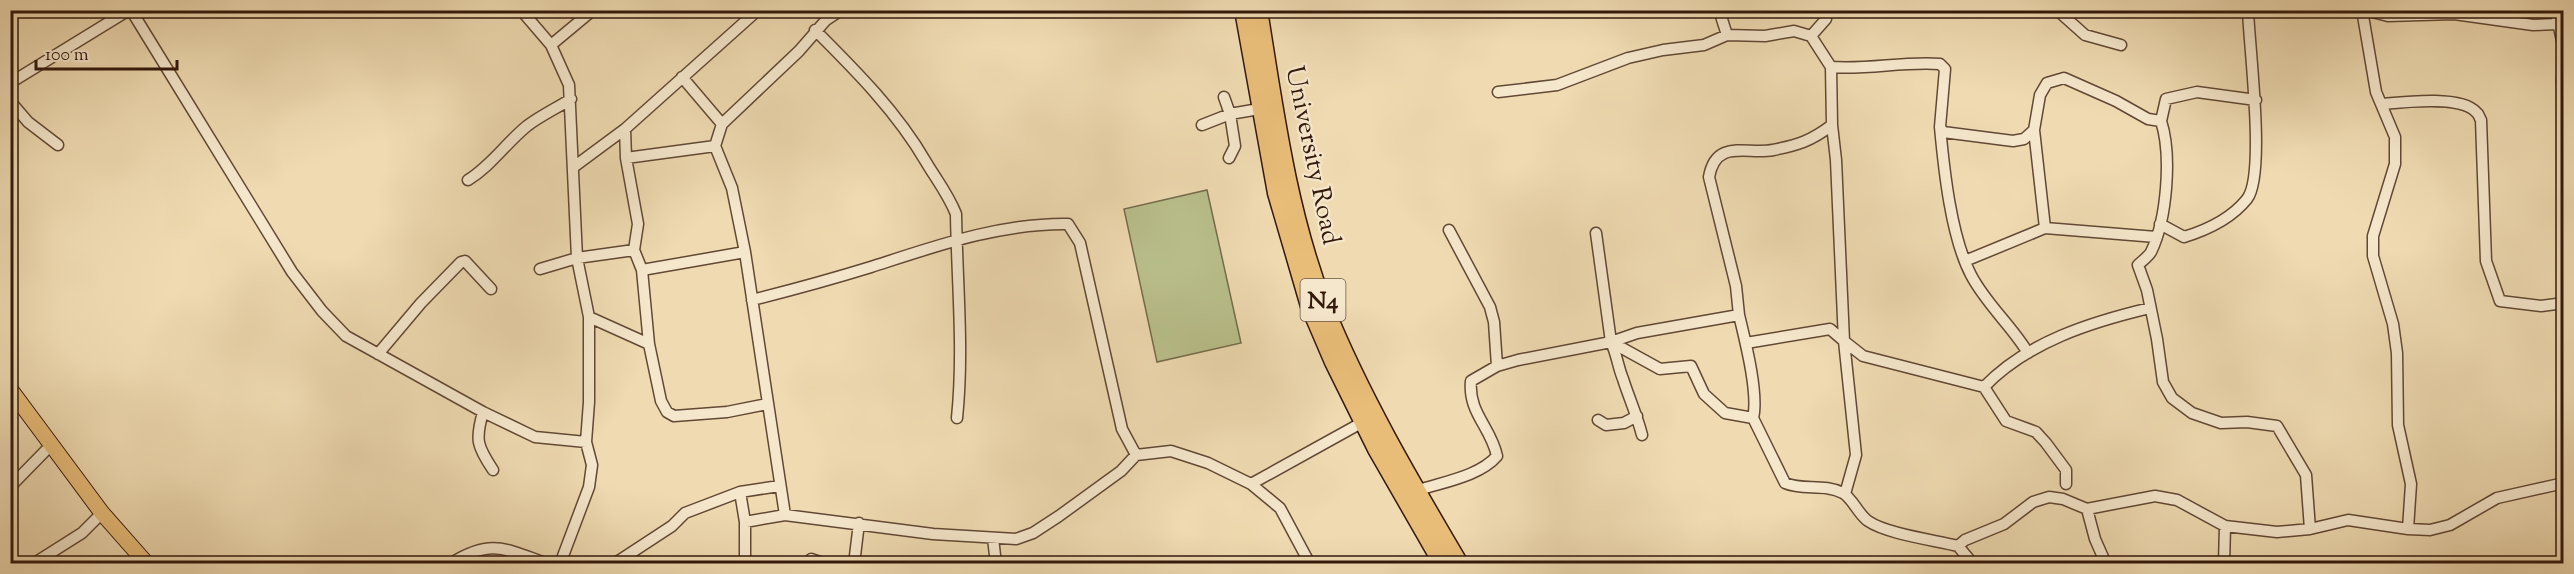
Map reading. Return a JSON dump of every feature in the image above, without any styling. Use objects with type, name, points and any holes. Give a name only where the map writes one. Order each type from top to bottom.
[{"type":"highway","name":"University Road","points":[[1243,10],[1259,109],[1276,193],[1309,306],[1333,362],[1382,459],[1442,553],[1460,564]]},
{"type":"highway","name":"University Road","points":[[1259,10],[1276,121],[1291,191],[1324,305],[1378,418],[1419,490],[1442,553]]},
{"type":"main road","points":[[10,389],[102,513],[147,564]]},
{"type":"street","points":[[10,83],[130,10],[292,272],[322,311],[346,336],[483,412],[535,437],[586,442]]},
{"type":"street","points":[[521,10],[552,45],[566,74],[571,99],[577,258],[589,317],[589,402],[586,442],[592,465],[589,487],[560,564]]},
{"type":"street","points":[[552,45],[593,10]]},
{"type":"street","points":[[740,10],[749,19]]},
{"type":"street","points":[[575,166],[625,129],[758,10]]},
{"type":"street","points":[[785,515],[745,252],[732,188],[715,146],[722,124],[799,51],[815,30],[841,10]]},
{"type":"street","points":[[1719,10],[1727,35]]},
{"type":"street","points":[[1811,36],[1826,19],[1826,10]]},
{"type":"street","points":[[2057,10],[2085,35],[2121,45]]},
{"type":"street","points":[[2160,224],[2184,237],[2209,230],[2248,198],[2254,178],[2256,100],[2248,10]]},
{"type":"street","points":[[2408,529],[2411,484],[2398,424],[2397,353],[2393,324],[2373,256],[2373,236],[2395,164],[2395,137],[2376,92],[2363,10],[2388,16],[2454,12],[2533,25],[2558,24]]},
{"type":"street","points":[[2555,10],[2564,48]]},
{"type":"street","points":[[815,30],[870,85],[918,146],[949,197],[956,214],[962,324],[961,380],[957,418]]},
{"type":"street","points":[[1498,92],[1557,85],[1628,58],[1663,50],[1704,45],[1727,35],[1765,36],[1794,31],[1811,36],[1831,67],[1844,341],[1856,455],[1845,494]]},
{"type":"street","points":[[2564,61],[2564,124]]},
{"type":"street","points":[[1831,67],[1851,69],[1906,62],[1940,63],[1945,69],[1940,127],[1949,198],[1965,261],[1972,277],[2017,335],[2028,353]]},
{"type":"street","points":[[682,77],[722,124]]},
{"type":"street","points":[[2045,228],[2034,130],[2040,94],[2047,83],[2064,78],[2116,101],[2148,119],[2161,121]]},
{"type":"street","points":[[2256,100],[2197,92],[2166,99],[2161,121],[2167,141],[2165,191],[2160,224],[2150,253],[2138,266],[2157,339],[2163,382],[2172,398],[2192,413],[2221,423],[2247,422],[2277,426],[2306,475],[2310,529]]},
{"type":"street","points":[[1224,97],[1230,114],[1234,146],[1229,158]]},
{"type":"street","points":[[468,180],[496,158],[500,150],[529,125],[571,99]]},
{"type":"street","points":[[10,101],[28,122],[58,145]]},
{"type":"street","points":[[2383,104],[2439,101],[2463,105],[2476,111],[2481,120],[2486,261],[2500,301],[2541,306],[2564,303]]},
{"type":"street","points":[[1202,125],[1230,114],[1259,109]]},
{"type":"street","points":[[1832,125],[1814,139],[1795,145],[1770,151],[1732,150],[1719,156],[1711,166],[1709,177],[1736,286],[1739,315],[1755,393],[1756,407],[1753,418],[1785,483],[1795,488],[1818,486],[1845,494],[1868,521],[1958,546],[1973,564]]},
{"type":"street","points":[[1940,127],[1943,132],[1955,135],[1983,135],[2013,141],[2024,140],[2034,130]]},
{"type":"street","points":[[625,129],[626,158],[638,224],[634,250],[642,270],[649,344],[661,401],[667,412],[674,416],[727,412],[767,404]]},
{"type":"street","points":[[626,158],[715,146]]},
{"type":"street","points":[[752,300],[820,283],[956,240],[1013,226],[1068,224],[1080,243],[1122,429],[1136,455]]},
{"type":"street","points":[[1965,261],[2045,228],[2156,237]]},
{"type":"street","points":[[1449,230],[1490,307],[1494,322],[1497,366]]},
{"type":"street","points":[[1596,233],[1611,342],[1642,435]]},
{"type":"street","points":[[540,269],[577,258],[634,250]]},
{"type":"street","points":[[642,270],[745,252]]},
{"type":"street","points":[[378,354],[421,303],[461,262],[465,261],[491,289]]},
{"type":"street","points":[[1984,387],[2008,366],[2056,337],[2082,327],[2150,308]]},
{"type":"street","points":[[1419,490],[1476,471],[1491,463],[1497,456],[1495,446],[1477,415],[1470,395],[1471,381],[1497,366],[1611,342],[1637,333],[1739,315]]},
{"type":"street","points":[[589,317],[649,344]]},
{"type":"street","points":[[1746,343],[1830,328],[1863,356],[1902,368],[1984,387],[2006,421],[2036,432],[2046,443],[2066,470],[2066,484]]},
{"type":"street","points":[[1611,342],[1660,369],[1691,366],[1704,394],[1725,413],[1753,418]]},
{"type":"street","points":[[483,412],[477,442],[480,451],[493,470]]},
{"type":"street","points":[[1598,420],[1606,425],[1624,423],[1637,416]]},
{"type":"street","points":[[1251,484],[1363,422]]},
{"type":"street","points":[[10,487],[52,444]]},
{"type":"street","points":[[745,522],[785,515],[933,534],[1016,539],[1033,533],[1120,471],[1136,455],[1171,451],[1208,463],[1251,484],[1280,508],[1310,564]]},
{"type":"street","points":[[1958,546],[1965,540],[2004,524],[2033,502],[2049,497],[2062,499],[2087,509],[2155,496],[2177,500],[2225,526],[2277,532],[2310,529],[2348,520],[2430,530],[2450,525],[2497,498],[2564,483]]},
{"type":"street","points":[[614,564],[672,526],[685,513],[740,492],[779,486]]},
{"type":"street","points":[[740,492],[745,522],[745,564]]},
{"type":"street","points":[[2087,509],[2095,539],[2106,564]]},
{"type":"street","points":[[33,564],[82,533],[102,513]]},
{"type":"street","points":[[854,564],[859,523]]},
{"type":"street","points":[[2224,564],[2225,526]]},
{"type":"street","points":[[993,538],[996,564]]},
{"type":"street","points":[[450,564],[484,547],[497,547],[548,564]]},
{"type":"street","points":[[807,564],[811,559],[826,564]]},
{"type":"green space","points":[[1207,190],[1241,343],[1157,362],[1124,209]]}]
